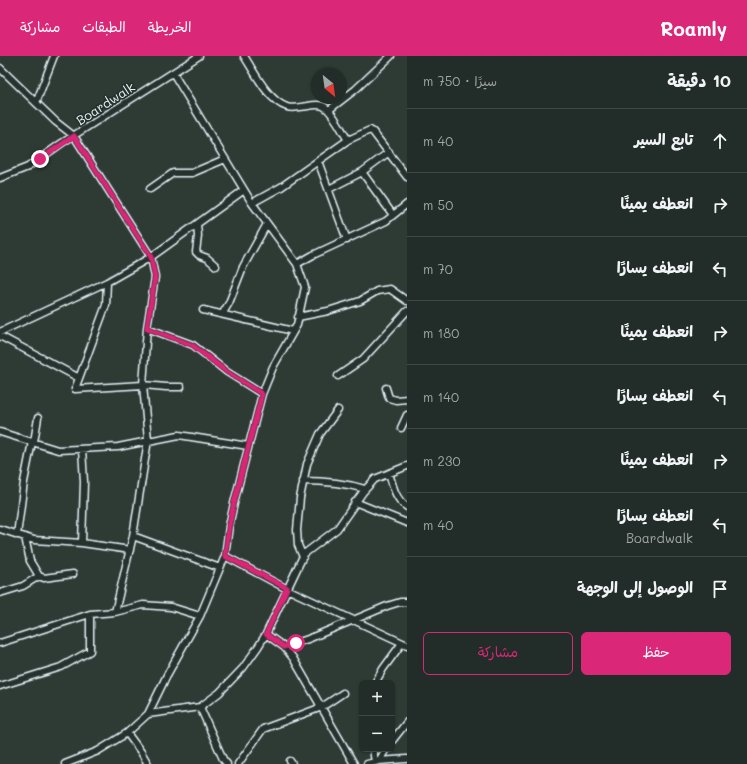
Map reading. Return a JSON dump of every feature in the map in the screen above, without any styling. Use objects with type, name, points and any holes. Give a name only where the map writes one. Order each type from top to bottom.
[{"type":"street","points":[[36,103],[54,56]]},
{"type":"street","name":"Boardwalk","points":[[0,178],[28,167],[199,56]]},
{"type":"street","points":[[244,56],[264,88],[277,102],[287,107],[296,108],[317,105],[329,110],[348,140]]},
{"type":"street","points":[[329,110],[356,89],[391,56]]},
{"type":"street","points":[[0,68],[36,103],[74,136],[151,257],[155,277],[147,328],[143,385],[148,440],[133,536],[115,612]]},
{"type":"street","points":[[65,764],[98,751],[127,733],[148,714],[167,675],[200,616],[225,556],[229,526],[262,394],[274,367],[297,325],[304,287],[297,264],[252,203],[173,73]]},
{"type":"street","points":[[252,203],[281,187],[348,140],[370,130],[374,132],[407,177]]},
{"type":"street","points":[[329,189],[362,172],[389,152]]},
{"type":"street","points":[[150,188],[173,173],[192,173],[225,159]]},
{"type":"street","points":[[318,161],[347,240]]},
{"type":"street","points":[[362,172],[393,215]]},
{"type":"street","points":[[0,332],[107,282],[151,257],[244,190]]},
{"type":"street","points":[[297,264],[386,221],[407,204]]},
{"type":"street","points":[[197,224],[198,236],[196,252],[207,258],[216,266]]},
{"type":"street","points":[[223,313],[229,303],[244,266],[267,224]]},
{"type":"street","points":[[107,282],[106,305],[75,389],[143,385],[181,387]]},
{"type":"street","points":[[298,317],[328,311],[360,300],[377,291],[390,289],[407,301]]},
{"type":"street","points":[[203,310],[223,313],[293,331]]},
{"type":"street","points":[[338,376],[363,359],[407,311]]},
{"type":"street","points":[[147,328],[192,345],[227,372],[262,394]]},
{"type":"street","points":[[0,336],[79,378]]},
{"type":"street","points":[[386,388],[389,398],[396,400],[407,399]]},
{"type":"street","points":[[303,557],[298,545],[297,530],[303,481],[307,464],[320,434],[338,410]]},
{"type":"street","points":[[401,428],[407,415]]},
{"type":"street","points":[[17,535],[24,482],[38,418]]},
{"type":"street","points":[[0,432],[58,450],[118,447],[179,435],[248,446]]},
{"type":"street","points":[[82,448],[84,482],[82,543]]},
{"type":"street","points":[[148,714],[200,706],[220,693],[243,668],[266,634],[304,554],[338,528],[355,502],[375,479],[407,466]]},
{"type":"street","points":[[389,473],[396,496],[400,502],[407,507]]},
{"type":"street","points":[[303,481],[319,481],[350,485],[365,489]]},
{"type":"street","points":[[355,502],[407,523]]},
{"type":"street","points":[[0,529],[34,540],[82,543],[130,550]]},
{"type":"street","points":[[133,536],[220,568]]},
{"type":"street","points":[[25,537],[30,561],[39,576],[44,578],[73,574]]},
{"type":"street","points":[[225,556],[287,588],[404,644],[383,669],[377,680]]},
{"type":"street","points":[[0,593],[22,586],[39,576]]},
{"type":"street","points":[[284,647],[308,639],[387,606],[400,602],[407,602]]},
{"type":"street","points":[[0,643],[90,614],[115,612],[143,605],[171,607],[200,616]]},
{"type":"street","points":[[0,686],[61,667],[90,651],[90,614]]},
{"type":"street","points":[[266,634],[284,647],[293,658],[354,764]]},
{"type":"street","points":[[238,764],[263,728],[322,707],[343,693]]},
{"type":"street","points":[[200,706],[223,759],[227,764]]},
{"type":"street","points":[[395,737],[407,722]]},
{"type":"street","points":[[127,733],[148,764]]},
{"type":"street","points":[[374,752],[377,761]]},
{"type":"street","points":[[377,761],[384,752]]},
{"type":"street","points":[[367,764],[377,761],[397,762],[407,758]]},
{"type":"route","points":[[40,159],[74,136],[151,257],[155,277],[147,328],[192,345],[212,362],[242,383],[262,394],[235,499],[229,526],[225,556],[287,588],[266,634],[284,647],[296,643]]}]
